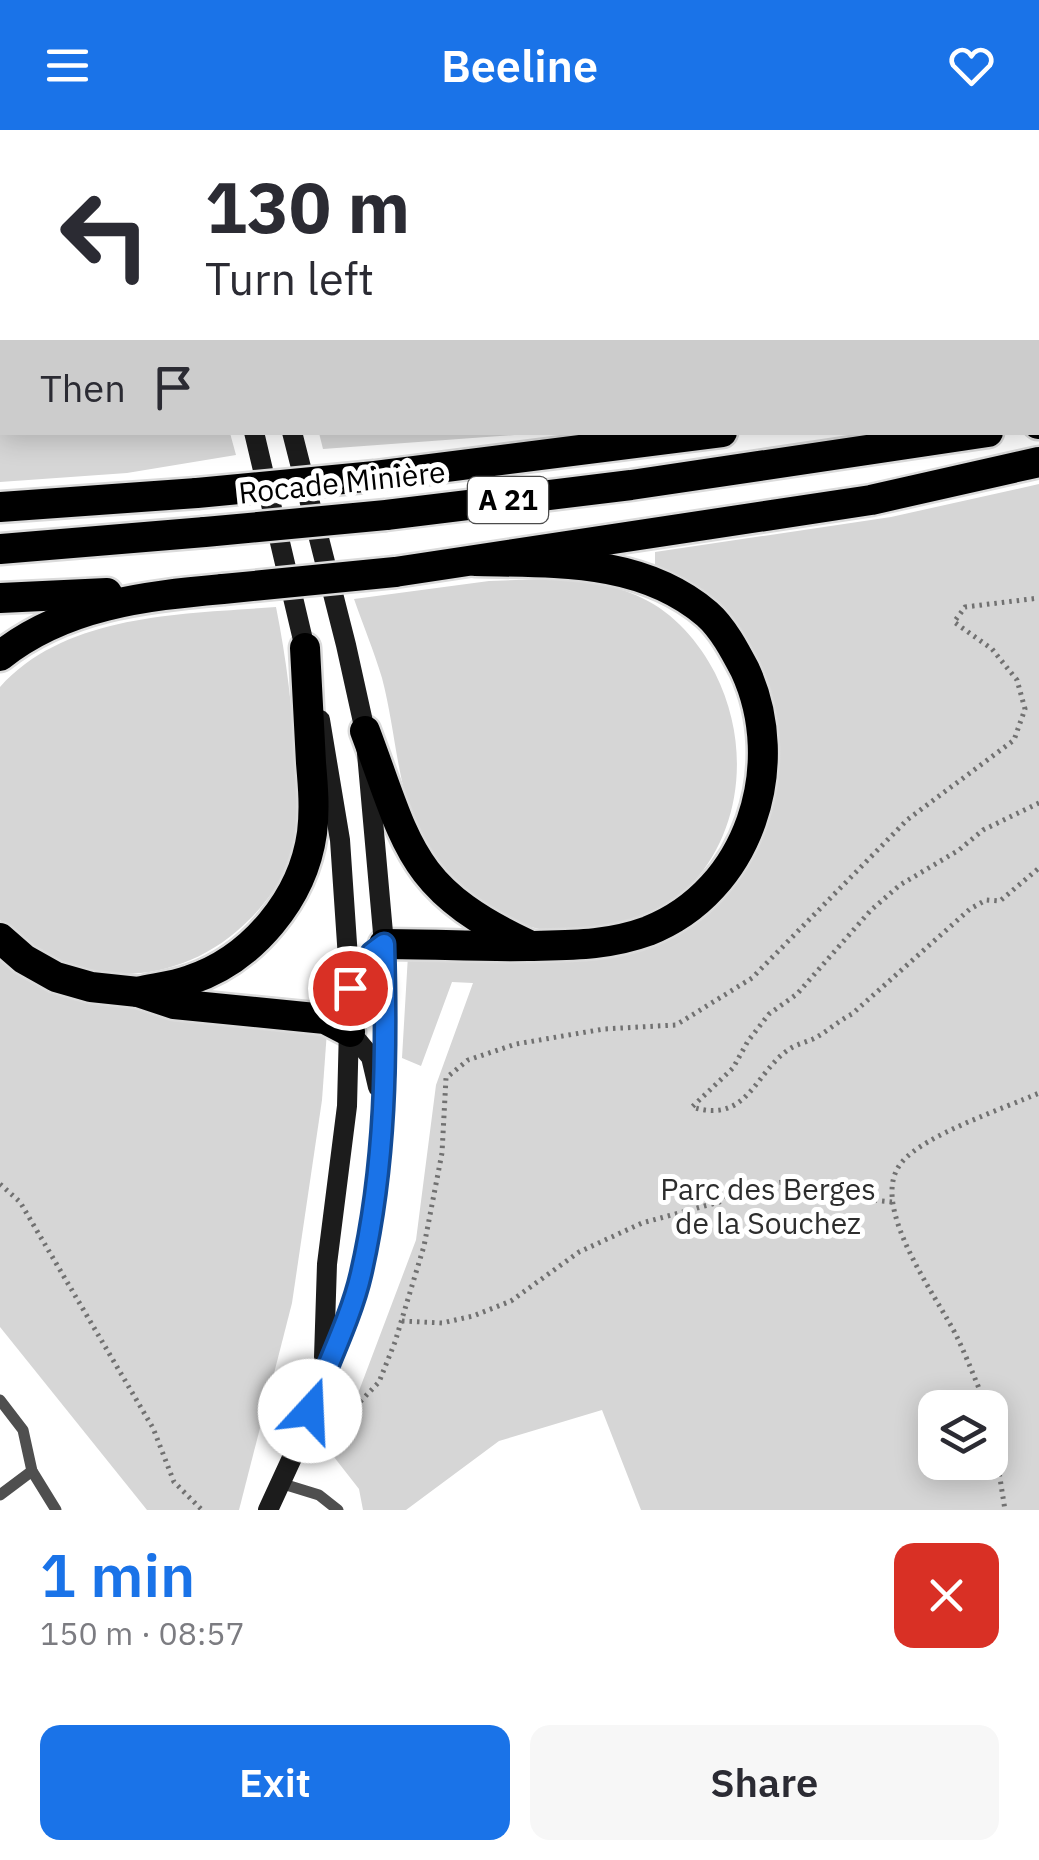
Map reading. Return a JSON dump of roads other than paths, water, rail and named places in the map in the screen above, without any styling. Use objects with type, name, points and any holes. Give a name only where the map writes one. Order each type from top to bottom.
[{"type":"highway","name":"Rocade Minière","points":[[0,507],[375,476],[698,435]]},
{"type":"highway","name":"Rocade Minière","points":[[0,549],[386,515],[630,485],[968,435]]},
{"type":"highway","points":[[0,656],[55,621],[92,608],[167,594],[475,561],[529,549],[871,500],[1039,462]]},
{"type":"highway","points":[[384,944],[589,946],[619,940],[672,919],[721,876],[753,820],[762,794],[763,732],[758,706],[738,656],[708,615],[652,580],[616,568],[475,561]]},
{"type":"highway","points":[[0,598],[92,592],[167,594]]},
{"type":"highway","points":[[138,992],[191,980],[229,962],[264,932],[302,870],[312,835],[314,806],[306,648]]},
{"type":"highway","points":[[365,731],[403,837],[428,878],[469,913],[530,946]]},
{"type":"highway","points":[[0,938],[24,959],[56,977],[91,987],[138,992],[174,1004],[325,1019],[350,1032]]},
{"type":"main road","points":[[255,435],[306,648],[340,840],[350,1032],[347,1106],[327,1264],[323,1374]]},
{"type":"main road","points":[[268,1510],[297,1448],[361,1278],[381,1153],[387,1063],[384,944],[365,731],[292,435]]},
{"type":"main road","points":[[350,988],[372,953],[384,944]]},
{"type":"main road","points":[[350,1032],[371,1057],[384,1108]]},
{"type":"lane","points":[[0,1400],[23,1430],[32,1471],[56,1510]]},
{"type":"lane","points":[[0,1496],[32,1471]]},
{"type":"lane","points":[[280,1483],[319,1495],[338,1510]]},
{"type":"park label","name":"Parc des Berges de la Souchez","points":[[768,1207]]}]
